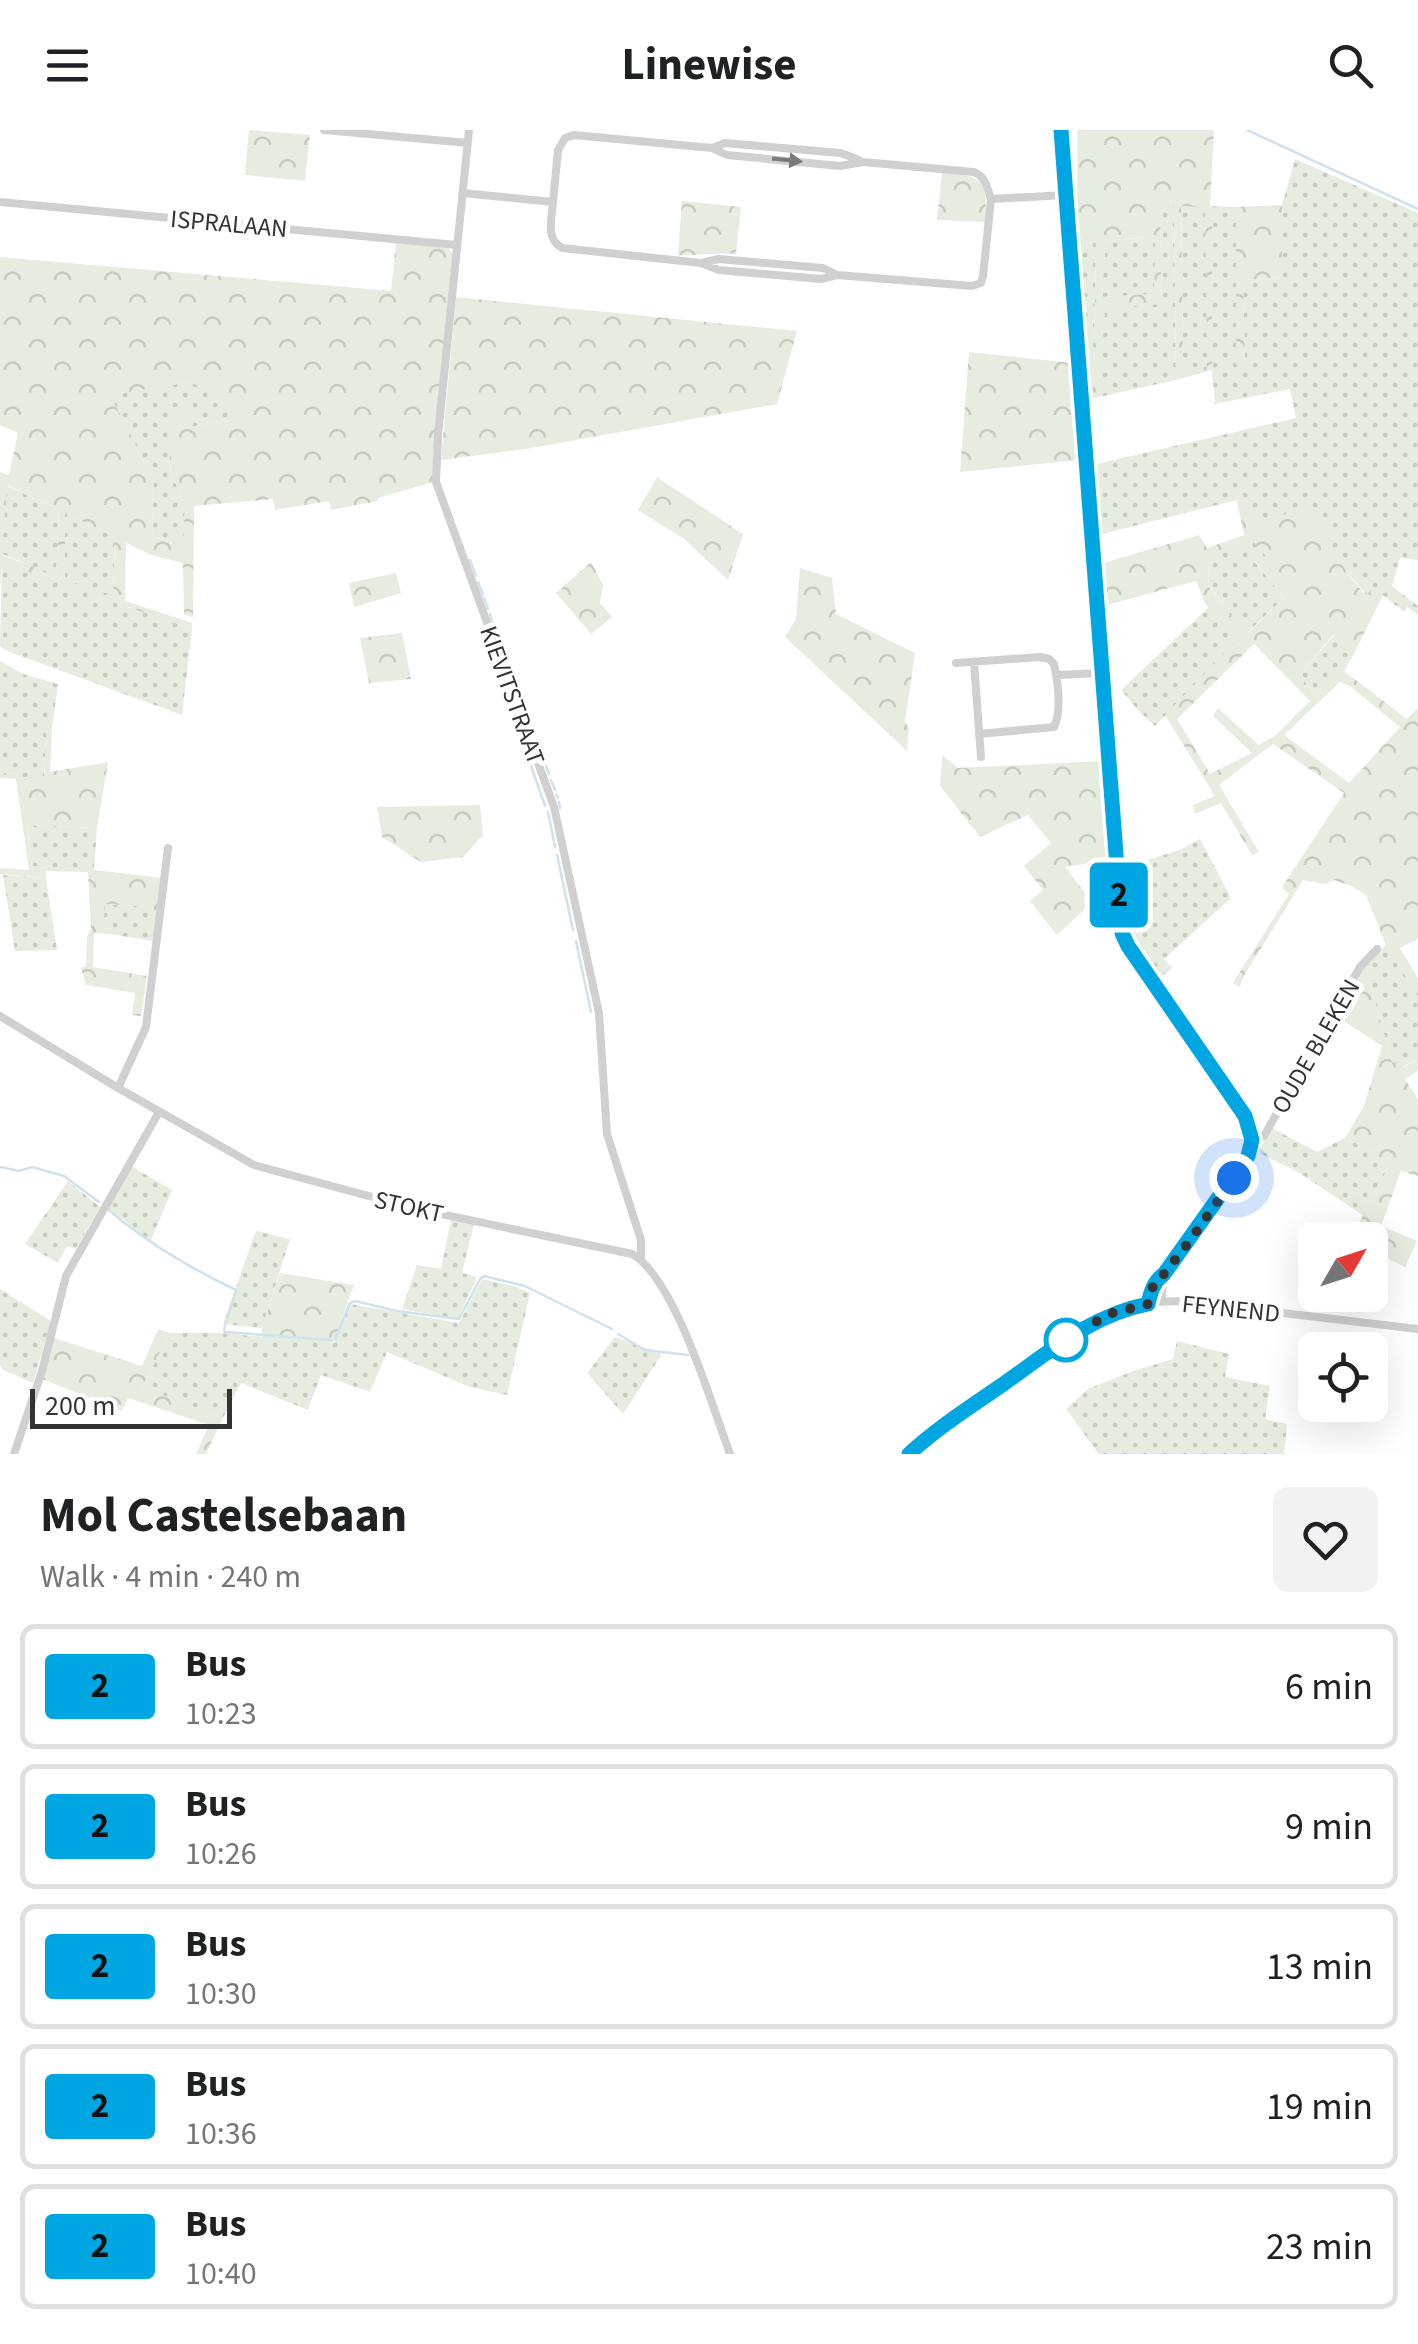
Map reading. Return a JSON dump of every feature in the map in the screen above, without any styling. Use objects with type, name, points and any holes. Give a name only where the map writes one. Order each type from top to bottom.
[{"type":"street","points":[[324,130],[468,143]]},
{"type":"street","name":"KIEVITSTRAAT","points":[[469,130],[436,482],[554,808],[598,1012],[607,1134],[640,1240],[640,1258]]},
{"type":"street","points":[[1061,130],[1123,939],[1245,1116],[1252,1140]]},
{"type":"street","points":[[574,135],[712,148],[727,155],[840,166],[863,162],[974,172],[982,175],[991,199],[981,282],[972,286],[720,270],[701,263],[562,248],[552,238],[553,202],[560,144],[574,135]]},
{"type":"street","points":[[463,193],[553,202]]},
{"type":"street","points":[[991,199],[1065,195]]},
{"type":"street","name":"ISPRALAAN","points":[[0,202],[457,245]]},
{"type":"street","points":[[956,663],[1040,657],[1049,658],[1054,664],[1058,714],[1054,728],[979,734]]},
{"type":"street","points":[[974,662],[981,757]]},
{"type":"street","points":[[1057,675],[1102,673]]},
{"type":"street","points":[[118,1088],[146,1027],[168,848]]},
{"type":"street","name":"OUDE BLEKEN","points":[[1148,1304],[1154,1284],[1248,1156],[1252,1140],[1264,1136],[1360,967],[1377,950]]},
{"type":"street","name":"STOKT","points":[[0,1016],[234,1155],[274,1172],[417,1209],[640,1258]]},
{"type":"street","points":[[14,1454],[42,1371],[66,1276],[159,1112]]},
{"type":"street","points":[[640,1258],[656,1277],[678,1318],[730,1454]]},
{"type":"street","points":[[1161,1302],[1164,1274]]},
{"type":"street","name":"FEYNEND","points":[[909,1454],[1091,1323],[1121,1310],[1180,1302],[1418,1330]]},
{"type":"green space","points":[[249,130],[310,135],[305,181],[245,175]]},
{"type":"green space","points":[[1077,130],[1214,130],[1210,206],[1212,370],[1176,380],[1174,206],[1166,205],[1160,215],[1162,304],[1105,309],[1099,397],[1087,399],[1086,392],[1093,390],[1096,243],[1076,243],[1073,211],[1077,207]],"holes":[[[1181,206],[1205,207],[1207,367],[1183,367]],[[1146,237],[1155,242],[1154,294],[1102,297],[1106,241]]]},
{"type":"green space","points":[[1295,159],[1418,213],[1418,560],[1400,558],[1392,586],[1418,606],[1418,615],[1407,607],[1404,612],[1374,588],[1366,595],[1335,556],[1249,522],[1243,495],[1237,500],[1098,535],[1092,465],[1296,418],[1290,389],[1215,404],[1212,370],[1212,206],[1236,207],[1236,364],[1245,364],[1243,280],[1282,277],[1282,205]]},
{"type":"green space","points":[[942,172],[980,182],[984,188],[986,222],[937,220]]},
{"type":"green space","points":[[682,201],[741,207],[736,254],[678,255]]},
{"type":"green space","points":[[1166,205],[1174,205],[1176,380],[1099,397],[1104,309],[1162,303],[1160,215]]},
{"type":"green space","points":[[1282,205],[1282,277],[1243,280],[1245,365],[1236,365],[1236,207]]},
{"type":"green space","points":[[1181,206],[1205,206],[1208,367],[1183,368]]},
{"type":"green space","points":[[1147,237],[1155,242],[1155,294],[1102,297],[1105,241]]},
{"type":"green space","points":[[396,242],[448,248],[453,254],[433,482],[378,501],[331,510],[329,501],[275,510],[273,499],[194,506],[193,617],[184,615],[183,563],[151,555],[126,543],[125,601],[192,623],[192,629],[2,563],[0,589],[0,472],[9,475],[18,433],[0,425],[0,257],[391,291]],"holes":[[[190,382],[219,395],[237,417],[192,427],[184,408],[175,407],[169,449],[171,472],[185,507],[183,541],[172,544],[152,535],[154,480],[110,395]],[[7,485],[59,510],[56,575],[2,555]],[[65,513],[115,537],[113,597],[65,580]]]},
{"type":"green space","points":[[1096,242],[1093,390],[1086,392],[1077,243]]},
{"type":"green space","points":[[456,297],[797,331],[777,404],[526,449],[441,460]]},
{"type":"green space","points":[[969,352],[1072,363],[1079,460],[960,472]]},
{"type":"green space","points":[[190,382],[219,395],[238,417],[173,431],[169,449],[171,472],[185,507],[184,541],[173,544],[152,535],[154,480],[109,395]]},
{"type":"green space","points":[[657,477],[743,534],[728,580],[684,539],[638,510]]},
{"type":"green space","points":[[6,485],[59,510],[56,576],[2,554]]},
{"type":"green space","points":[[1243,495],[1249,521],[1321,507],[1335,556],[1365,595],[1374,588],[1383,595],[1354,654],[1334,634],[1299,676],[1315,693],[1344,671],[1407,719],[1418,708],[1418,939],[1400,948],[1418,978],[1418,996],[1386,945],[1366,895],[1334,880],[1325,884],[1303,880],[1240,987],[1233,983],[1289,894],[1282,887],[1344,793],[1273,744],[1219,785],[1259,852],[1252,855],[1221,803],[1195,814],[1193,805],[1215,796],[1165,715],[1237,640],[1205,603],[1196,581],[1103,606],[1100,564],[1199,535],[1207,548],[1244,535],[1236,497]],"holes":[[[1253,541],[1266,556],[1255,561],[1284,598],[1248,633],[1209,587],[1208,567],[1217,555]],[[1254,644],[1310,701],[1276,735],[1259,745],[1218,708],[1213,716],[1252,753],[1210,774],[1177,719]],[[1340,682],[1400,727],[1349,783],[1284,735]]]},
{"type":"green space","points":[[65,513],[115,537],[113,598],[64,580]]},
{"type":"green space","points":[[1253,540],[1266,556],[1255,562],[1284,598],[1247,633],[1209,586],[1208,566],[1217,555]]},
{"type":"green space","points":[[2,562],[192,629],[182,715],[0,646]]},
{"type":"green space","points":[[591,562],[603,585],[600,603],[612,617],[591,634],[556,593]]},
{"type":"green space","points":[[800,568],[832,578],[836,614],[915,653],[905,722],[909,728],[907,751],[785,637],[796,619]]},
{"type":"green space","points":[[396,573],[401,593],[354,607],[349,583]]},
{"type":"green space","points":[[1209,607],[1238,641],[1155,726],[1121,690]]},
{"type":"green space","points":[[402,633],[411,679],[369,683],[360,638]]},
{"type":"green space","points":[[1335,634],[1354,654],[1344,671],[1315,693],[1299,676]]},
{"type":"green space","points":[[0,661],[23,674],[58,684],[52,728],[47,728],[44,777],[16,778],[15,774],[0,773]]},
{"type":"green space","points":[[47,727],[52,728],[50,772],[108,762],[97,828],[27,825],[32,866],[47,868],[46,878],[0,874],[0,868],[29,870],[16,779],[0,778],[0,773],[16,774],[17,778],[44,776]]},
{"type":"green space","points":[[942,755],[958,768],[1102,761],[1110,860],[1065,867],[1106,920],[1101,924],[1086,908],[1057,935],[1030,901],[1043,890],[1024,866],[1051,843],[1028,815],[980,837],[940,786]]},
{"type":"green space","points":[[480,805],[483,835],[463,857],[421,862],[382,837],[377,807]]},
{"type":"green space","points":[[27,825],[97,828],[94,870],[47,871],[32,866]]},
{"type":"green space","points":[[1200,839],[1231,898],[1164,959],[1173,968],[1158,979],[1128,933],[1123,868]]},
{"type":"green space","points":[[88,872],[162,878],[156,935],[149,933],[149,907],[105,904],[103,933],[94,933],[93,967],[147,976],[141,1016],[132,1015],[135,993],[86,985],[81,968],[86,966],[91,928]]},
{"type":"green space","points":[[3,875],[46,878],[57,950],[15,951]]},
{"type":"green space","points":[[104,904],[150,907],[149,933],[156,935],[154,941],[103,933]]},
{"type":"green space","points":[[1386,945],[1418,996],[1418,1059],[1403,1067],[1392,1062],[1365,966]]},
{"type":"green space","points":[[1365,966],[1392,1062],[1404,1067],[1418,1059],[1418,1071],[1405,1079],[1418,1099],[1418,1176],[1401,1171],[1382,1222],[1360,1222],[1388,1168],[1376,1153],[1345,1138],[1364,1106],[1382,1046],[1336,1016]]},
{"type":"green space","points":[[1272,1128],[1317,1152],[1345,1138],[1376,1153],[1388,1167],[1364,1216],[1298,1172],[1257,1152]]},
{"type":"green space","points":[[131,1166],[172,1190],[150,1242],[107,1210]]},
{"type":"green space","points":[[68,1181],[100,1207],[76,1249],[67,1246],[58,1263],[25,1244]]},
{"type":"green space","points":[[451,1220],[474,1224],[462,1273],[477,1277],[458,1319],[402,1309],[417,1265],[441,1269]]},
{"type":"green space","points":[[1388,1229],[1417,1241],[1405,1267],[1388,1259]]},
{"type":"green space","points":[[256,1231],[290,1239],[262,1328],[223,1324]]},
{"type":"green space","points":[[280,1273],[354,1285],[333,1343],[262,1337]]},
{"type":"green space","points":[[482,1279],[530,1293],[507,1395],[470,1387],[387,1352],[370,1392],[321,1375],[308,1410],[241,1383],[223,1418],[142,1387],[170,1333],[220,1333],[334,1343],[350,1304],[459,1323]]},
{"type":"green space","points":[[0,1289],[51,1321],[33,1383],[0,1366]]},
{"type":"green space","points":[[158,1329],[170,1333],[142,1387],[223,1418],[206,1454],[196,1454],[209,1425],[128,1398],[122,1411],[42,1379],[54,1338],[142,1366]]},
{"type":"green space","points":[[615,1337],[662,1354],[623,1414],[587,1373]]},
{"type":"green space","points":[[1177,1341],[1229,1354],[1225,1377],[1270,1386],[1265,1419],[1287,1424],[1284,1454],[1099,1454],[1066,1409],[1088,1389],[1173,1359]]},
{"type":"waterway","points":[[1247,130],[1418,209]]},
{"type":"waterway","points":[[470,560],[476,576]]},
{"type":"waterway","points":[[478,582],[483,595]]},
{"type":"waterway","points":[[484,598],[488,609]]},
{"type":"waterway","points":[[490,614],[493,624]]},
{"type":"waterway","points":[[521,700],[531,727]]},
{"type":"waterway","points":[[510,706],[520,734]]},
{"type":"waterway","points":[[533,732],[535,736]]},
{"type":"waterway","points":[[522,740],[545,806]]},
{"type":"waterway","points":[[537,742],[549,774]]},
{"type":"waterway","points":[[551,780],[555,790]]},
{"type":"waterway","points":[[559,802],[560,808]]},
{"type":"waterway","points":[[548,812],[555,847]]},
{"type":"waterway","points":[[557,855],[573,930]]},
{"type":"waterway","points":[[576,941],[591,1012]]},
{"type":"waterway","points":[[0,1167],[19,1171],[32,1167],[64,1176],[99,1202]]},
{"type":"waterway","points":[[109,1210],[170,1254],[236,1290],[225,1332],[331,1340]]},
{"type":"waterway","points":[[335,1339],[350,1303],[355,1301],[459,1319],[484,1276],[525,1286],[612,1329]]},
{"type":"waterway","points":[[618,1334],[645,1350],[688,1355]]},
{"type":"bus line","name":"2","points":[[909,1454],[1091,1323],[1148,1304],[1157,1278],[1204,1221],[1252,1145],[1245,1116],[1123,939],[1061,130]]},
{"type":"route","points":[[1066,1340],[1109,1314],[1148,1304],[1157,1278],[1189,1242],[1234,1178]]}]
